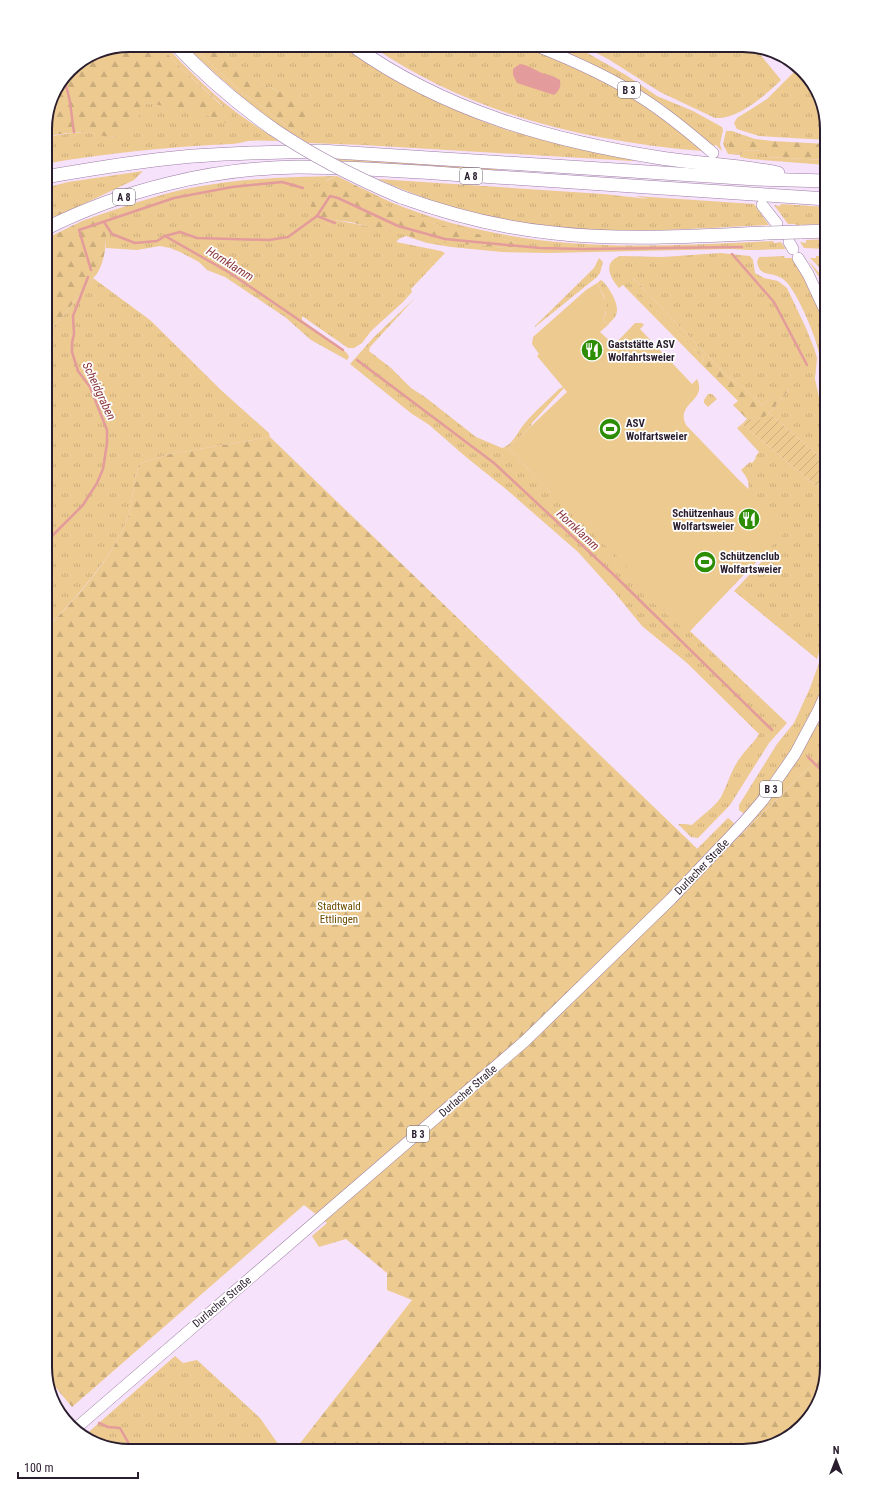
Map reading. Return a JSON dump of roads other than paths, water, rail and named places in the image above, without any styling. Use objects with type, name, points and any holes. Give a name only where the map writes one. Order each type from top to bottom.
[{"type":"highway","points":[[183,52],[228,94],[273,129],[298,146],[342,171],[401,197],[464,217],[494,224],[586,236],[635,237],[772,229],[800,232],[820,231]]},
{"type":"highway","name":"A 8","points":[[363,52],[392,71],[443,98],[516,126],[594,146],[675,160],[752,168],[809,180]]},
{"type":"highway","name":"A 8","points":[[52,177],[126,164],[183,157],[255,152],[320,151],[756,179],[820,181]]},
{"type":"highway","name":"A 8","points":[[52,226],[131,194],[171,183],[245,171],[297,167],[374,169],[820,198]]},
{"type":"main road","name":"B 3","points":[[550,52],[590,69],[621,85],[669,116],[713,152]]},
{"type":"main road","points":[[762,204],[772,229]]},
{"type":"main road","points":[[793,249],[808,274],[820,300]]},
{"type":"main road","name":"Durlacher Straße","points":[[79,1426],[525,1041],[711,858],[763,800],[795,754],[820,707]]},
{"type":"waterway","name":"Scheidgraben","points":[[66,85],[74,132]]},
{"type":"waterway","points":[[91,270],[79,230],[174,198],[232,187],[282,182],[303,188]]},
{"type":"waterway","points":[[317,216],[330,196],[338,198],[398,226],[445,239],[540,248],[583,249],[742,247]]},
{"type":"waterway","points":[[165,236],[180,232],[197,238],[269,240],[288,237],[317,216],[335,223]]},
{"type":"waterway","name":"Hornklamm","points":[[104,222],[112,234],[135,243],[157,241],[165,236],[230,273],[343,350]]},
{"type":"waterway","points":[[732,254],[774,302],[807,365]]},
{"type":"waterway","name":"Scheidgraben","points":[[52,536],[83,505],[97,483],[103,469],[107,443],[107,430],[90,387],[78,371],[72,352],[74,334],[73,316],[88,277]]},
{"type":"waterway","name":"Hornklamm","points":[[357,360],[494,463],[614,575],[772,730]]},
{"type":"waterway","name":"Hornklamm","points":[[808,757],[820,769]]},
{"type":"waterway","points":[[99,1423],[108,1427],[120,1428],[129,1444]]},
{"type":"place","name":"Gaststätte ASV Wolfahrtsweier","points":[[592,350]]},
{"type":"place","name":"ASV Wolfartsweier","points":[[610,429]]},
{"type":"place","name":"Schützenhaus Wolfartsweier","points":[[749,519]]},
{"type":"place","name":"Schützenclub Wolfartsweier","points":[[705,562]]},
{"type":"park label","name":"Stadtwald Ettlingen","points":[[339,912]]}]
